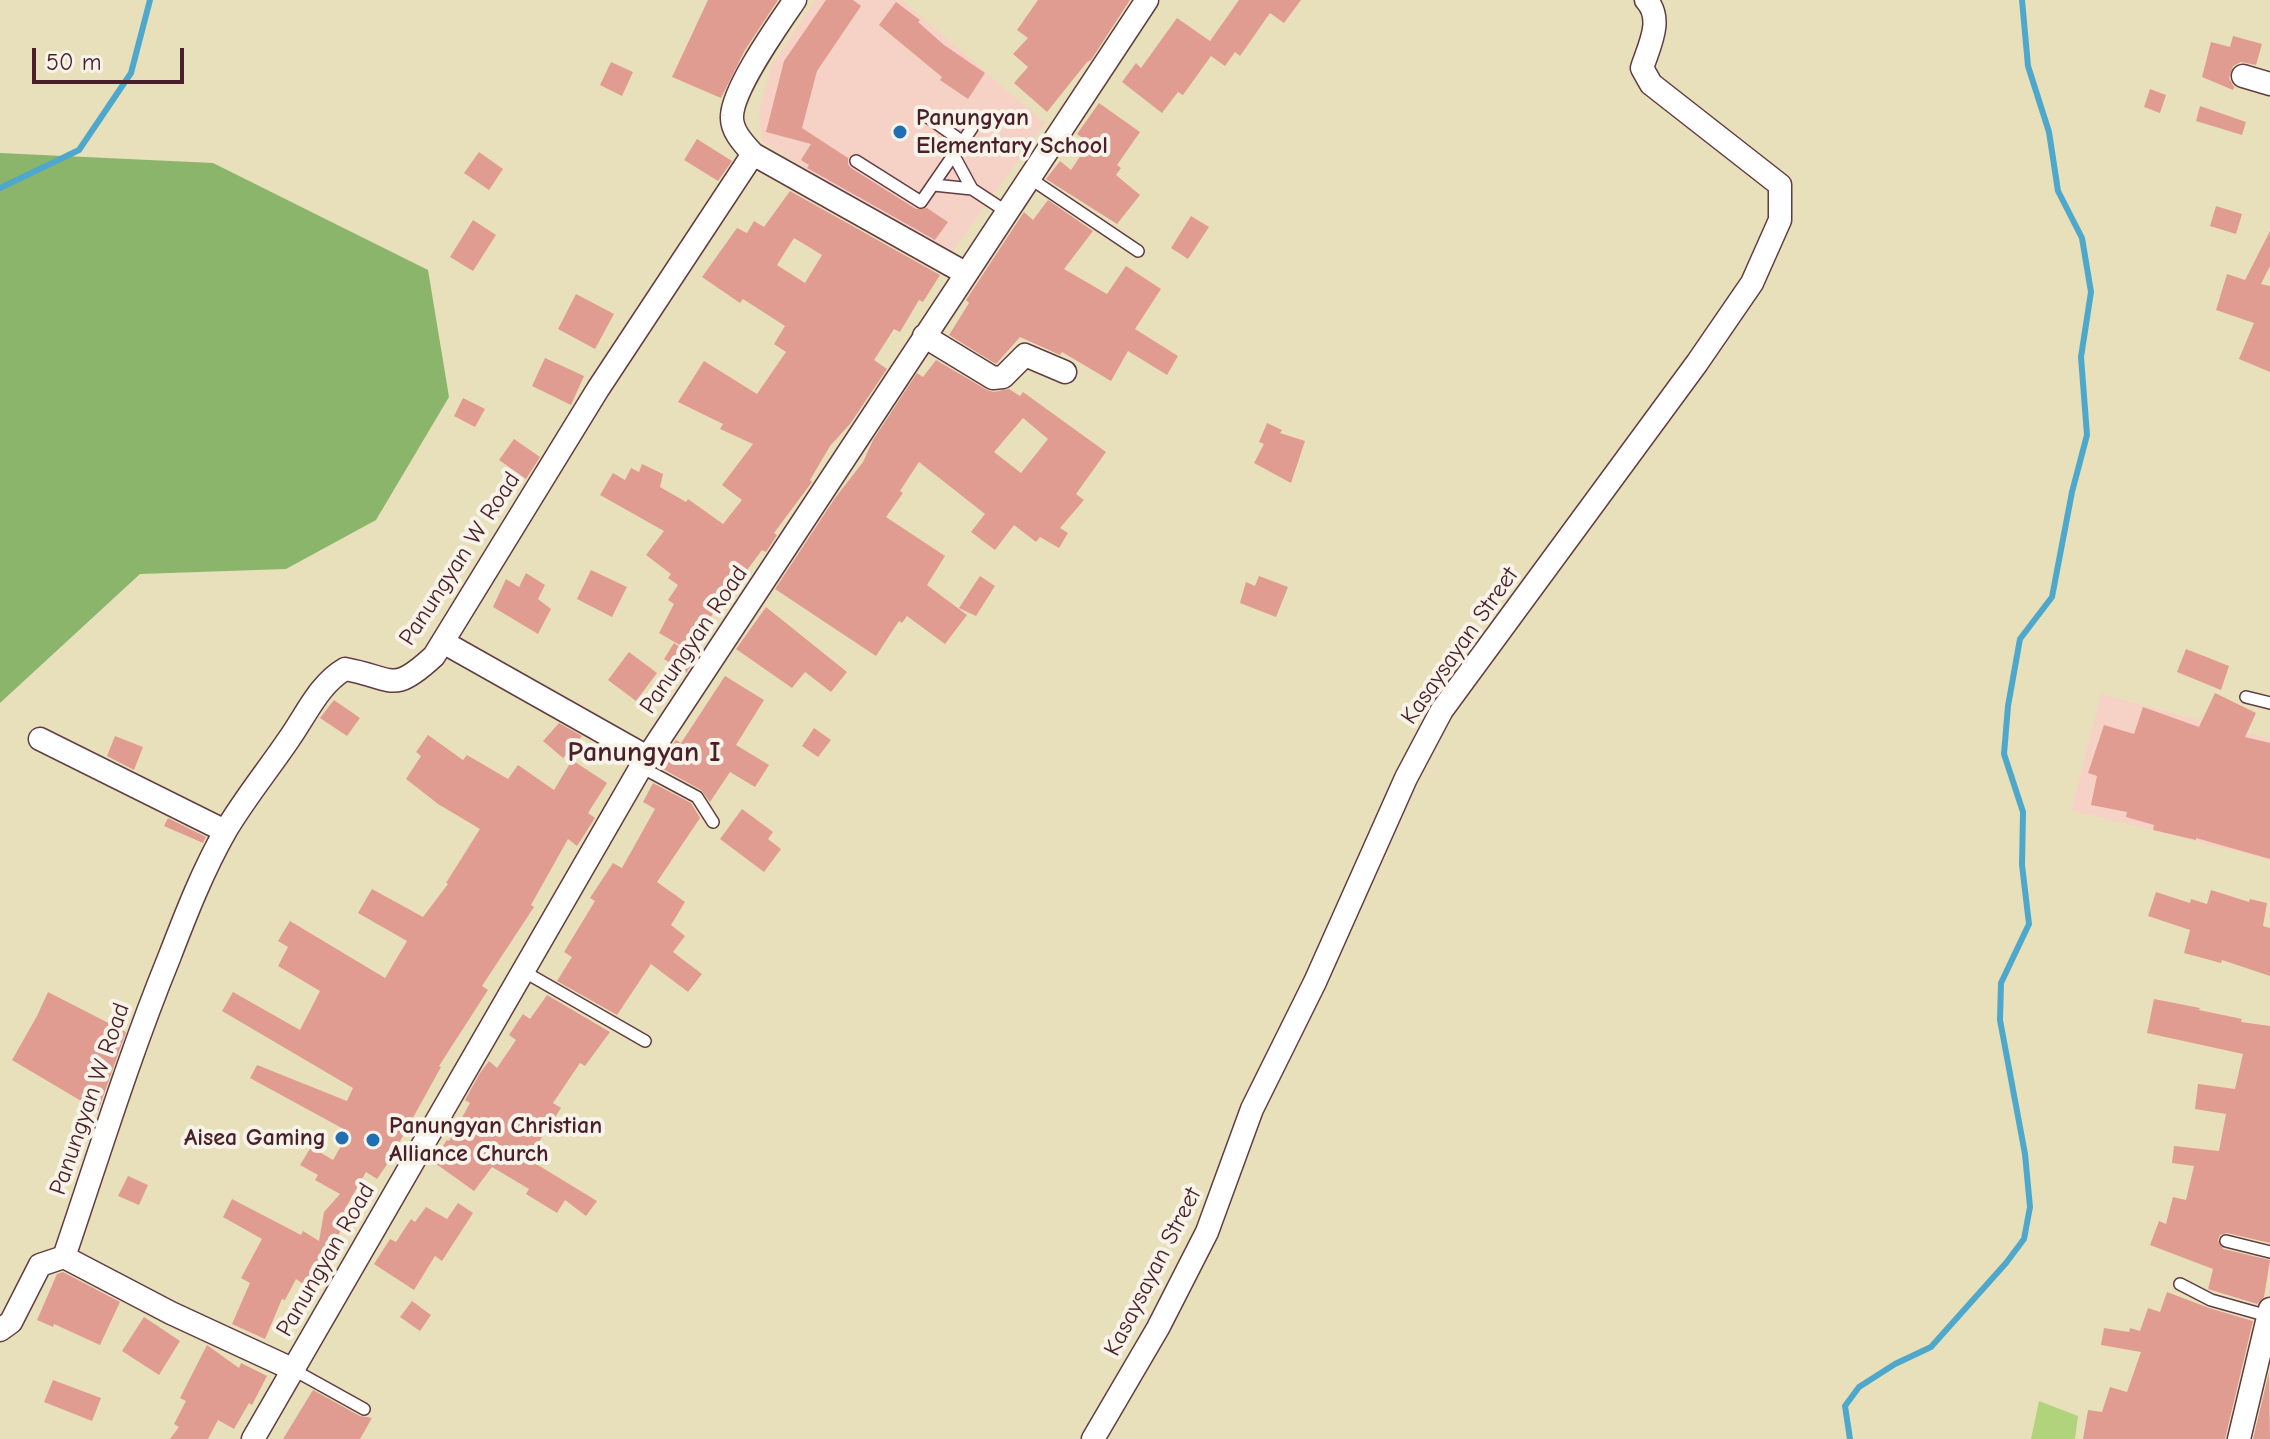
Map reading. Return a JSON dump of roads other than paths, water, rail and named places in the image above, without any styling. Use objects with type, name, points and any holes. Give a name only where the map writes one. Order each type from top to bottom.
[{"type":"street","points":[[795,0],[735,99],[732,119],[735,131],[753,154],[965,273]]},
{"type":"street","name":"Panungyan Road","points":[[253,1439],[644,762],[1147,0]]},
{"type":"street","name":"Kasaysayan Street","points":[[1093,1439],[1158,1328],[1207,1232],[1252,1109],[1315,982],[1406,778],[1442,710],[1697,363],[1752,283],[1780,220],[1780,185],[1651,84],[1642,68],[1656,23],[1652,7],[1646,0]]},
{"type":"street","points":[[2243,76],[2270,84]]},
{"type":"street","name":"Panungyan W Road","points":[[64,1257],[145,1016],[193,895],[225,831],[251,789],[334,675],[345,669],[389,681],[405,680],[434,656],[598,389],[753,154]]},
{"type":"street","points":[[924,336],[993,378],[1003,377],[1025,355],[1065,372]]},
{"type":"street","points":[[443,642],[644,762]]},
{"type":"street","points":[[40,739],[225,831]]},
{"type":"street","points":[[0,1330],[11,1322],[40,1265],[64,1257],[171,1313],[292,1369]]},
{"type":"street","points":[[2239,1439],[2269,1312]]},
{"type":"lane","points":[[925,115],[963,142]]},
{"type":"lane","points":[[856,161],[921,202],[972,128]]},
{"type":"lane","points":[[954,156],[972,189]]},
{"type":"lane","points":[[1031,179],[1138,251]]},
{"type":"lane","points":[[934,185],[972,189],[1007,212]]},
{"type":"lane","points":[[2246,697],[2270,703]]},
{"type":"lane","points":[[644,762],[697,797],[713,822]]},
{"type":"lane","points":[[523,971],[645,1041]]},
{"type":"lane","points":[[2226,1241],[2270,1252]]},
{"type":"lane","points":[[2180,1284],[2211,1300],[2269,1312]]},
{"type":"lane","name":"Panungyan Road","points":[[292,1369],[364,1409]]},
{"type":"waterway","points":[[0,188],[79,150],[131,73],[150,0]]},
{"type":"waterway","points":[[1850,1439],[1845,1406],[1859,1387],[1895,1364],[1931,1347],[2024,1239],[2030,1207],[2025,1154],[2000,1020],[2001,983],[2029,924],[2022,865],[2023,812],[2004,754],[2008,706],[2020,639],[2052,597],[2072,492],[2087,435],[2081,357],[2091,292],[2082,238],[2058,191],[2049,132],[2028,66],[2022,0]]},
{"type":"place","name":"Panungyan Elementary School","points":[[900,132]]},
{"type":"place","name":"Aisea Gaming","points":[[342,1138]]},
{"type":"place","name":"Panungyan Christian Alliance Church","points":[[373,1140]]},
{"type":"district","name":"Panungyan I","points":[[644,753]]}]
